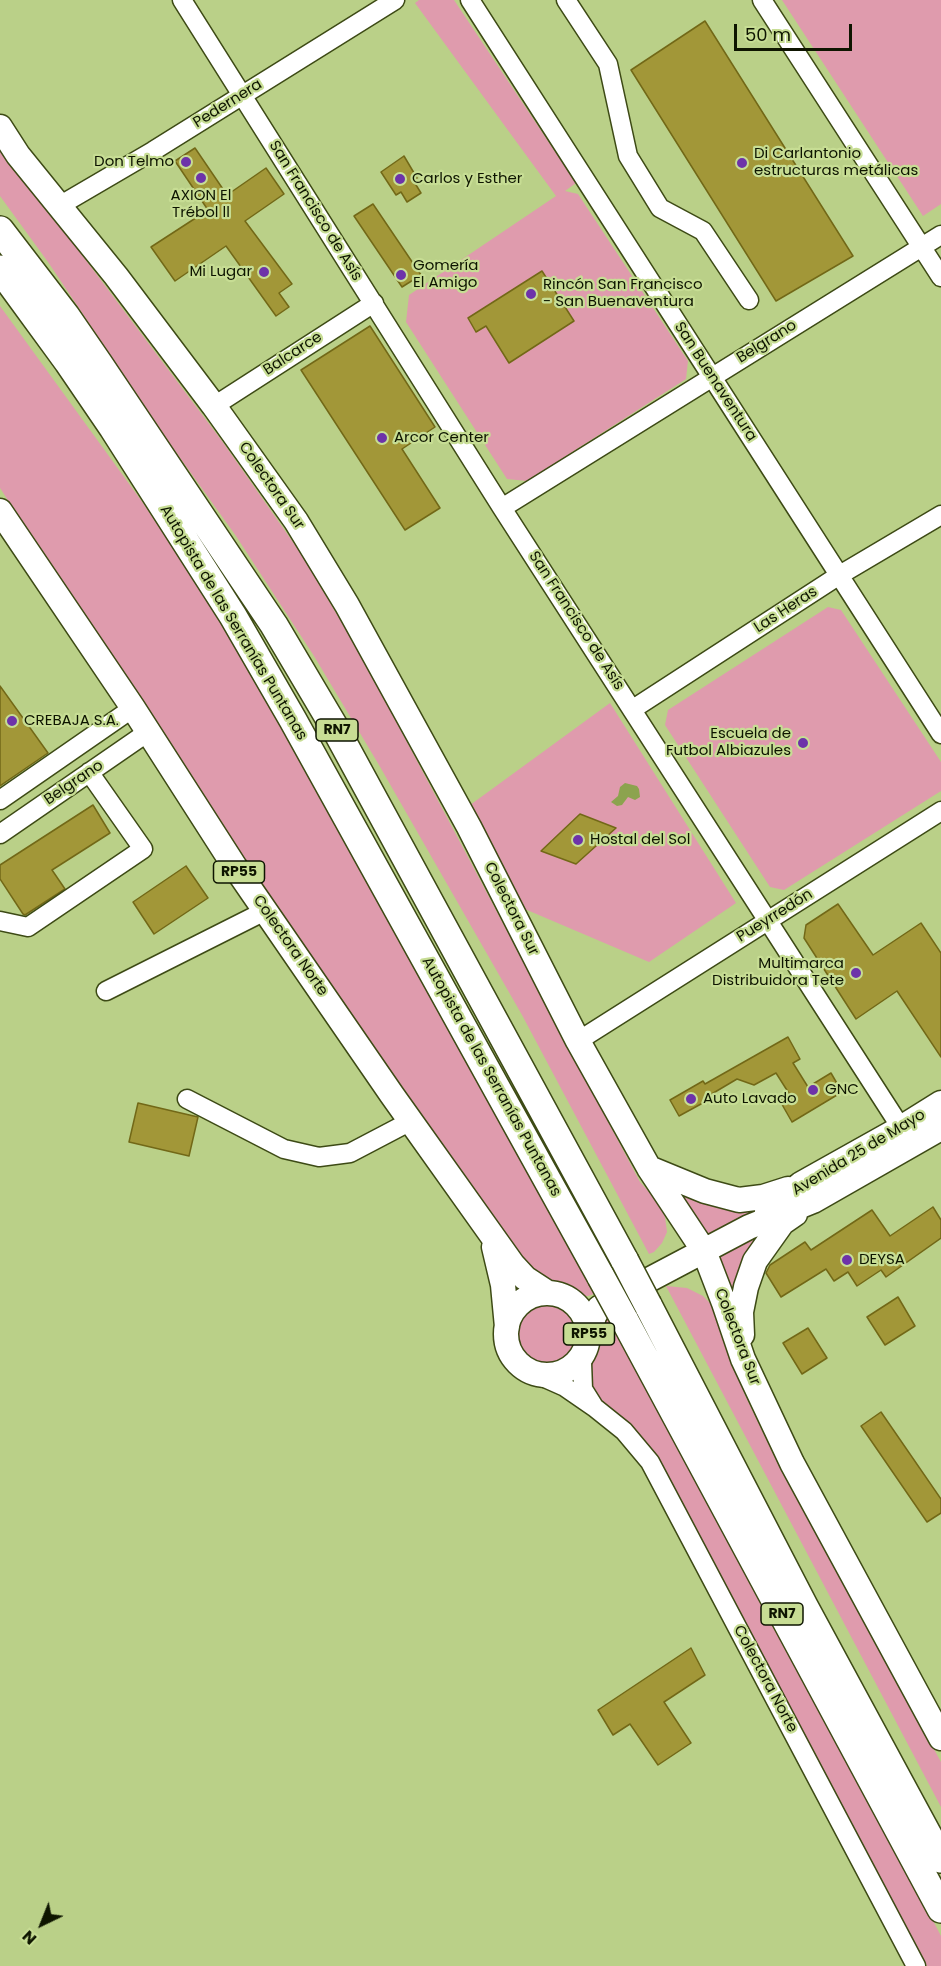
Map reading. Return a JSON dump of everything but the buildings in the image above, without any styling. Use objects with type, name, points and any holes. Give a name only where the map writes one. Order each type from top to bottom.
[{"type":"highway","points":[[0,207],[132,411]]},
{"type":"highway","name":"Autopista de las Serranías Puntanas","points":[[0,230],[66,316],[132,411],[274,625],[335,728],[648,1305],[804,1606],[941,1859]]},
{"type":"highway","name":"Autopista de las Serranías Puntanas","points":[[0,269],[113,428],[233,616],[293,720],[624,1319],[941,1910]]},
{"type":"main road","name":"Colectora Sur","points":[[0,127],[18,155],[116,276],[213,406],[296,521],[347,605],[470,827],[578,1041],[649,1168],[704,1251],[743,1359],[792,1462],[941,1738]]},
{"type":"main road","name":"Colectora Norte","points":[[0,511],[133,708],[235,867],[462,1195],[525,1278],[557,1295]]},
{"type":"main road","name":"Avenida 25 de Mayo","points":[[907,1137],[941,1103]]},
{"type":"main road","name":"Avenida 25 de Mayo","points":[[586,1347],[594,1316],[599,1308],[749,1227],[907,1137],[941,1128]]},
{"type":"main road","points":[[649,1168],[705,1191],[739,1200],[807,1192]]},
{"type":"main road","points":[[743,1359],[741,1312],[755,1261],[807,1192]]},
{"type":"main road","name":"Colectora Norte","points":[[488,1227],[503,1285],[507,1327]]},
{"type":"main road","name":"Avenida 25 de Mayo","points":[[557,1295],[584,1302],[594,1302],[624,1293]]},
{"type":"main road","name":"RP55","points":[[538,1294],[557,1295],[577,1306],[585,1317],[589,1330],[586,1347],[575,1366],[564,1373],[551,1376],[538,1375],[525,1370],[515,1361],[508,1348],[507,1327],[515,1308],[525,1299],[538,1294]]},
{"type":"street","name":"San Francisco de Asís","points":[[182,0],[502,508],[907,1137]]},
{"type":"street","name":"Pedernera","points":[[59,206],[395,0]]},
{"type":"street","name":"San Buenaventura","points":[[470,0],[941,734]]},
{"type":"street","points":[[566,0],[608,64],[628,156],[660,208],[703,231],[749,300]]},
{"type":"street","points":[[762,0],[941,277]]},
{"type":"street","name":"Belgrano","points":[[502,508],[941,235]]},
{"type":"street","name":"Balcarce","points":[[213,406],[374,303]]},
{"type":"street","name":"Las Heras","points":[[633,709],[838,576],[941,515]]},
{"type":"street","points":[[0,800],[133,708]]},
{"type":"street","name":"Belgrano","points":[[0,834],[148,732]]},
{"type":"street","points":[[0,921],[28,927],[143,849],[89,772]]},
{"type":"street","name":"Pueyrredón","points":[[578,1041],[941,811]]},
{"type":"street","points":[[106,991],[266,910]]},
{"type":"street","points":[[187,1099],[284,1149],[319,1157],[350,1153],[411,1121]]},
{"type":"street","name":"Colectora Norte","points":[[586,1347],[582,1362],[583,1389],[594,1407]]},
{"type":"street","name":"Colectora Norte","points":[[538,1375],[565,1387],[594,1407],[624,1431],[651,1462],[916,1966]]},
{"type":"shaded area","name":"Rincón San Francisco - San Buenaventura","points":[[419,0],[454,0],[576,183],[565,191],[578,194],[688,361],[686,379],[527,481],[507,479],[406,322],[409,295],[556,196],[415,3]]},
{"type":"shaded area","points":[[782,0],[941,0],[941,204],[923,216]]},
{"type":"shaded area","points":[[0,146],[222,441],[302,555],[362,657],[640,1182],[658,1202],[665,1217],[667,1232],[662,1243],[654,1252],[649,1254],[522,1015],[314,656],[236,536],[165,437],[48,262],[0,196]]},
{"type":"shaded area","points":[[0,306],[143,503],[240,649],[600,1292],[578,1296],[535,1278],[170,750],[0,488]]},
{"type":"shaded area","name":"Escuela de Futbol Albiazules","points":[[828,607],[841,610],[941,762],[941,791],[784,890],[770,887],[665,725],[668,710]]},
{"type":"shaded area","points":[[610,703],[736,903],[649,962],[520,907],[466,808]]},
{"type":"shaded area","points":[[625,783],[637,786],[640,797],[635,800],[628,797],[622,805],[617,806],[611,802],[618,796],[620,787]]},
{"type":"shaded area","points":[[666,1186],[699,1202],[721,1208],[757,1211],[703,1240]]},
{"type":"shaded area","points":[[760,1228],[746,1255],[734,1300],[716,1251]]},
{"type":"shaded area","points":[[666,1286],[687,1288],[703,1296],[714,1307],[733,1355],[745,1395],[780,1468],[941,1762],[941,1807]]},
{"type":"shaded area","points":[[552,1302],[570,1311],[577,1322],[579,1335],[577,1348],[570,1359],[559,1366],[540,1368],[522,1359],[515,1348],[513,1329],[522,1311],[533,1304]]},
{"type":"shaded area","points":[[612,1315],[800,1665],[941,1936],[941,1966],[927,1966],[652,1455],[595,1395],[589,1380],[587,1364],[603,1321]]},
{"type":"place","name":"Don Telmo","points":[[186,162]]},
{"type":"place","name":"Di Carlantonio estructuras metálicas","points":[[742,163]]},
{"type":"place","name":"AXION El Trébol ll","points":[[201,178]]},
{"type":"place","name":"Carlos y Esther","points":[[400,179]]},
{"type":"place","name":"Mi Lugar","points":[[264,272]]},
{"type":"place","name":"Gomería El Amigo","points":[[401,275]]},
{"type":"place","name":"Rincón San Francisco - San Buenaventura","points":[[531,294]]},
{"type":"place","name":"Arcor Center","points":[[382,438]]},
{"type":"place","name":"CREBAJA S.A.","points":[[12,721]]},
{"type":"place","name":"Escuela de Futbol Albiazules","points":[[803,743]]},
{"type":"place","name":"Hostal del Sol","points":[[578,840]]},
{"type":"place","name":"Multimarca Distribuidora Tete","points":[[856,973]]},
{"type":"place","name":"GNC","points":[[813,1090]]},
{"type":"place","name":"Auto Lavado","points":[[691,1099]]},
{"type":"place","name":"DEYSA","points":[[847,1260]]}]
